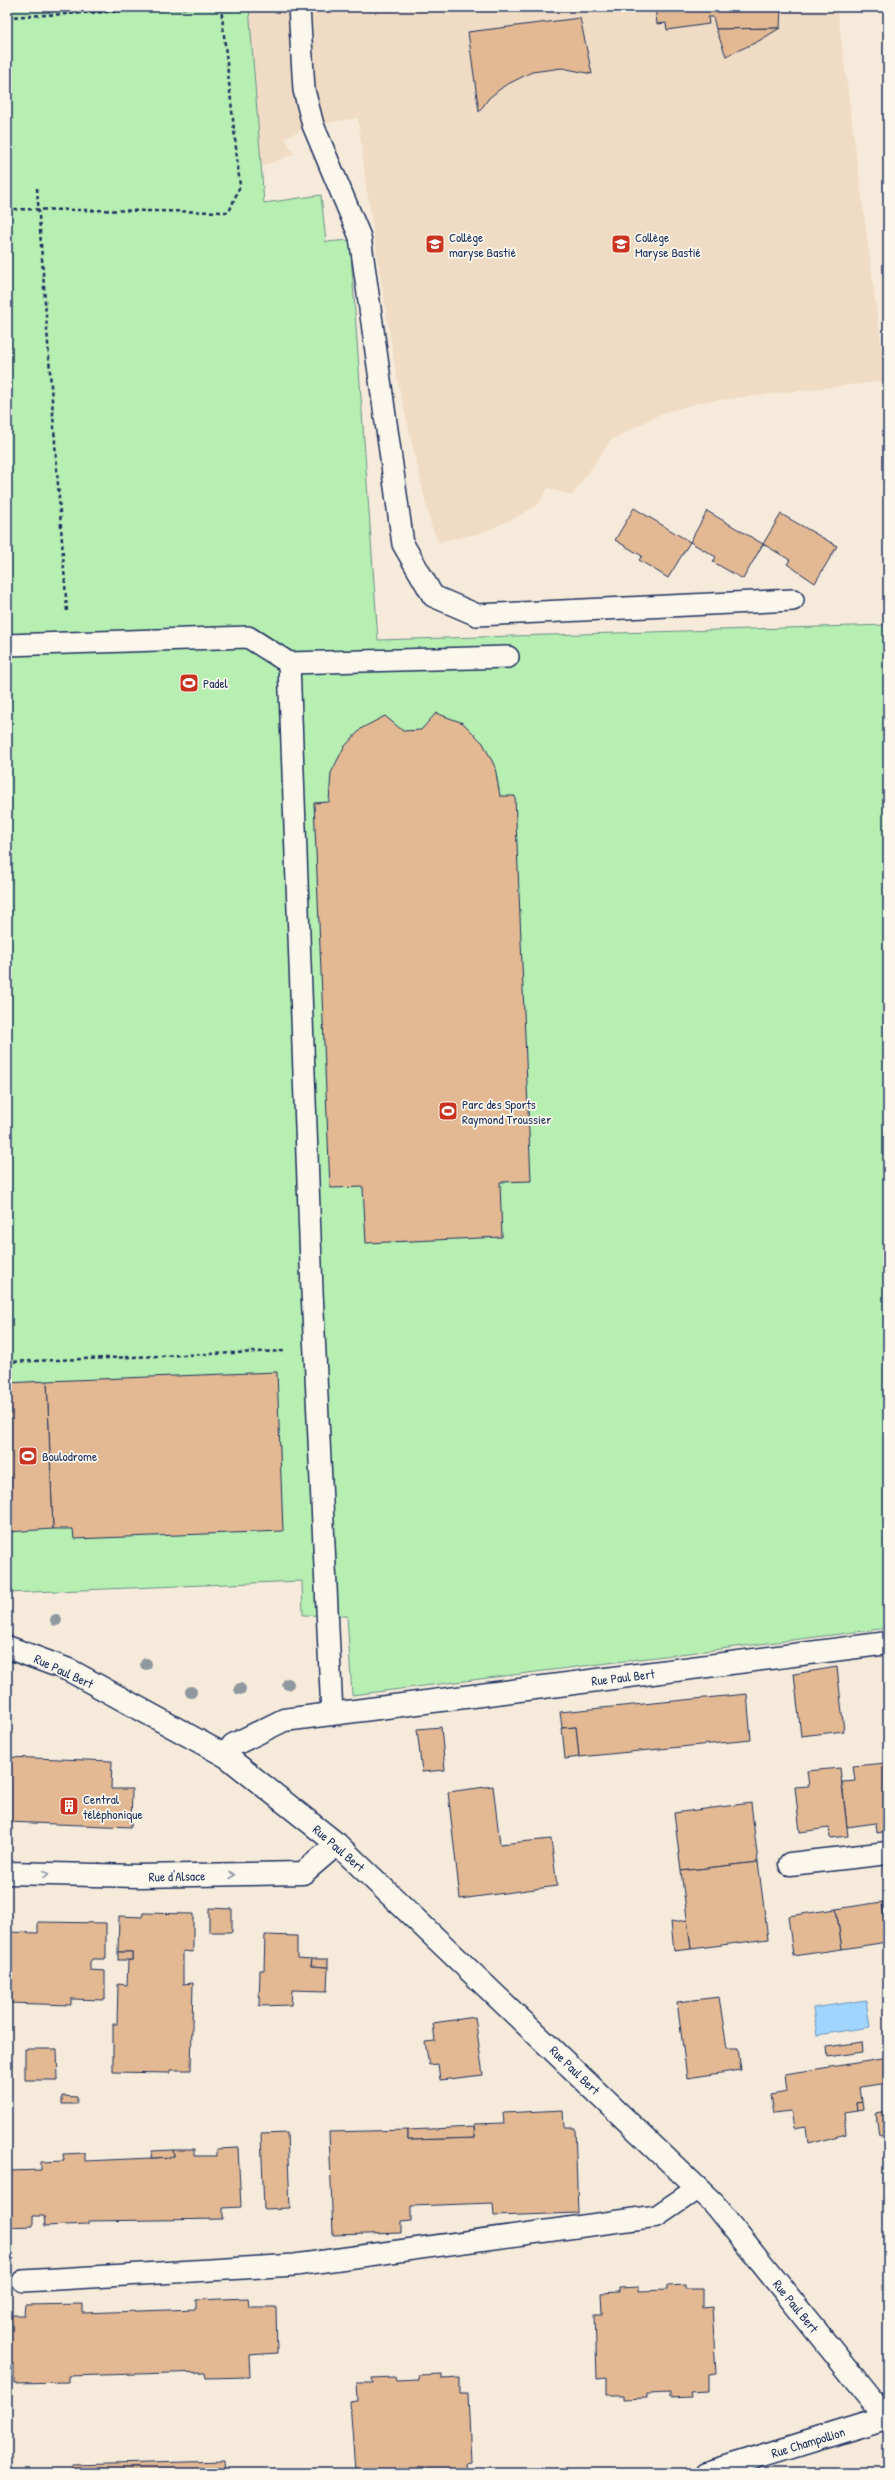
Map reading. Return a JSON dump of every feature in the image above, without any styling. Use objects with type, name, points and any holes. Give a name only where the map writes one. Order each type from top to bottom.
[{"type":"street","name":"Rue Paul Bert","points":[[226,1756],[233,1745],[284,1720],[888,1643]]},
{"type":"street","name":"Rue Paul Bert","points":[[7,1647],[69,1670],[226,1756],[337,1844],[714,2204],[887,2418]]},
{"type":"street","name":"Rue d'Alsace","points":[[7,1873],[138,1876],[303,1873],[337,1844]]},
{"type":"street","points":[[790,1864],[888,1853]]},
{"type":"street","name":"Rue Champollion","points":[[707,2473],[887,2418]]},
{"type":"lane","points":[[299,7],[304,90],[313,125],[360,237],[403,544],[434,596],[477,615],[793,600]]},
{"type":"lane","points":[[7,646],[248,637],[289,663],[508,657]]},
{"type":"lane","points":[[289,663],[315,1350],[332,1714]]},
{"type":"lane","points":[[22,2281],[295,2264],[657,2216],[698,2188]]},
{"type":"path","points":[[7,17],[203,7]]},
{"type":"path","points":[[7,209],[229,212],[240,186],[221,7]]},
{"type":"path","points":[[37,188],[40,210],[69,643]]},
{"type":"path","points":[[7,1362],[315,1350]]},
{"type":"shaded area","name":"Collège Maryse Bastié","points":[[249,7],[837,7],[886,381],[703,402],[662,413],[611,440],[572,496],[548,488],[539,504],[517,517],[482,533],[438,542],[431,525],[397,379],[366,186],[358,118],[313,125],[285,138],[294,154],[261,167]]},
{"type":"green space","name":"Parc des Sports Raymond Troussier","points":[[7,7],[249,7],[264,203],[321,195],[326,242],[350,240],[378,640],[888,625],[888,1628],[352,1695],[347,1616],[303,1615],[302,1581],[7,1593]]},
{"type":"water","points":[[866,2000],[870,2027],[817,2035],[813,2008]]},
{"type":"building","points":[[655,7],[781,7],[780,28],[716,29],[713,17],[708,17],[709,24],[667,30],[666,23],[657,24]]},
{"type":"building","points":[[580,18],[592,74],[562,68],[532,72],[504,86],[489,98],[479,112],[468,32]]},
{"type":"building","points":[[780,28],[757,42],[726,56],[716,29]]},
{"type":"building","points":[[634,508],[690,542],[668,578],[639,560],[642,556],[615,540]]},
{"type":"building","points":[[707,511],[763,544],[743,579],[713,562],[716,557],[690,542]]},
{"type":"building","points":[[781,514],[837,546],[815,583],[787,564],[790,560],[763,544]]},
{"type":"building","points":[[436,713],[463,723],[483,743],[495,767],[500,796],[515,796],[531,1181],[500,1182],[502,1237],[366,1243],[363,1187],[330,1188],[314,803],[329,802],[331,773],[344,747],[362,728],[385,716],[403,731],[421,730]]},
{"type":"building","points":[[277,1372],[283,1531],[74,1539],[73,1529],[53,1529],[47,1381]]},
{"type":"building","name":"Boulodrome","points":[[47,1381],[53,1529],[7,1532],[7,1383]]},
{"type":"building","points":[[837,1667],[844,1731],[801,1736],[794,1674]]},
{"type":"building","points":[[747,1694],[751,1740],[579,1757],[576,1727],[562,1728],[560,1712]]},
{"type":"building","points":[[441,1727],[445,1770],[422,1772],[417,1729]]},
{"type":"building","points":[[576,1727],[579,1757],[565,1759],[562,1728]]},
{"type":"building","name":"Central téléphonique","points":[[7,1757],[112,1761],[111,1789],[132,1789],[131,1827],[7,1822]]},
{"type":"building","points":[[886,1763],[888,1831],[877,1833],[876,1823],[847,1827],[842,1782],[855,1781],[853,1766]]},
{"type":"building","points":[[840,1768],[848,1836],[830,1838],[829,1828],[800,1832],[795,1787],[809,1786],[807,1771]]},
{"type":"building","points":[[493,1786],[500,1844],[551,1839],[557,1886],[460,1899],[448,1792]]},
{"type":"building","points":[[751,1803],[758,1862],[681,1871],[674,1813]]},
{"type":"building","points":[[758,1862],[768,1939],[691,1949],[681,1871]]},
{"type":"building","points":[[888,1901],[888,1942],[887,1942],[882,1902]]},
{"type":"building","points":[[882,1902],[887,1942],[842,1949],[836,1909]]},
{"type":"building","points":[[209,1908],[232,1909],[232,1932],[209,1932]]},
{"type":"building","points":[[836,1909],[842,1949],[793,1956],[788,1916]]},
{"type":"building","points":[[144,1913],[193,1914],[193,1952],[183,1951],[183,1984],[193,1983],[191,2070],[170,2070],[170,2073],[113,2072],[113,2024],[117,2024],[118,1984],[127,1985],[128,1960],[132,1960],[132,1952],[118,1952],[119,1916],[143,1917]]},
{"type":"building","points":[[687,1920],[691,1949],[674,1951],[671,1922]]},
{"type":"building","points":[[38,1922],[106,1923],[106,1959],[92,1959],[90,1962],[90,1970],[105,1971],[105,2000],[71,1999],[71,2005],[7,2003],[7,1932],[38,1933]]},
{"type":"building","points":[[265,1935],[297,1936],[297,1958],[312,1959],[311,1966],[328,1967],[327,1991],[292,1990],[291,2005],[259,2006],[260,1970],[264,1970]]},
{"type":"building","points":[[118,1952],[132,1952],[132,1960],[118,1960]]},
{"type":"building","points":[[312,1959],[328,1959],[328,1967],[311,1966]]},
{"type":"building","points":[[719,1997],[727,2048],[738,2048],[741,2070],[687,2078],[677,2002]]},
{"type":"building","points":[[475,2017],[483,2075],[440,2080],[438,2064],[429,2065],[425,2042],[435,2041],[433,2023]]},
{"type":"building","points":[[862,2042],[863,2052],[828,2057],[827,2047]]},
{"type":"building","points":[[25,2049],[57,2049],[58,2080],[25,2080]]},
{"type":"building","points":[[888,2058],[888,2083],[860,2087],[862,2102],[856,2103],[857,2110],[844,2112],[846,2134],[808,2144],[806,2126],[794,2128],[791,2111],[774,2113],[771,2095],[787,2092],[785,2074]]},
{"type":"building","points":[[62,2096],[77,2097],[77,2104],[62,2104]]},
{"type":"building","points":[[862,2102],[863,2109],[857,2110],[856,2103]]},
{"type":"building","points":[[563,2110],[564,2128],[575,2128],[578,2213],[494,2216],[493,2203],[411,2206],[411,2221],[401,2222],[401,2233],[333,2235],[329,2132],[408,2130],[408,2140],[475,2138],[474,2124],[504,2123],[503,2113]]},
{"type":"building","points":[[888,2112],[888,2134],[879,2135],[876,2114]]},
{"type":"building","points":[[474,2127],[475,2138],[408,2140],[408,2130]]},
{"type":"building","points":[[287,2133],[290,2208],[264,2209],[261,2134]]},
{"type":"building","points":[[238,2148],[241,2207],[223,2208],[223,2219],[88,2221],[88,2224],[45,2226],[44,2216],[33,2216],[33,2226],[7,2227],[7,2206],[9,2206],[8,2171],[41,2170],[41,2162],[64,2161],[63,2154],[85,2153],[85,2161],[174,2157],[173,2150],[194,2150],[194,2156],[217,2156],[217,2149]]},
{"type":"building","points":[[173,2150],[174,2157],[151,2158],[152,2151]]},
{"type":"building","points":[[685,2285],[685,2289],[703,2289],[703,2308],[712,2307],[716,2374],[708,2375],[708,2391],[690,2392],[691,2397],[670,2398],[670,2393],[647,2394],[647,2398],[624,2399],[624,2395],[607,2395],[607,2378],[597,2379],[595,2314],[602,2314],[601,2293],[619,2292],[619,2288],[639,2287],[639,2291],[667,2290],[667,2286]]},
{"type":"building","points":[[248,2298],[249,2307],[276,2307],[277,2353],[249,2355],[250,2377],[206,2378],[205,2372],[68,2376],[68,2382],[14,2383],[14,2364],[7,2364],[7,2315],[24,2315],[25,2305],[83,2304],[83,2313],[196,2309],[196,2300]]},
{"type":"building","points":[[442,2374],[442,2379],[460,2378],[460,2394],[468,2394],[471,2462],[466,2463],[467,2473],[363,2473],[363,2471],[355,2471],[350,2402],[358,2401],[357,2383],[373,2383],[372,2378],[395,2377],[396,2381],[419,2380],[418,2375]]},
{"type":"building","points":[[224,2461],[225,2473],[73,2473],[72,2465]]},
{"type":"place","name":"Collège maryse Bastié","points":[[435,244]]},
{"type":"place","name":"Collège Maryse Bastié","points":[[621,244]]},
{"type":"place","name":"Padel","points":[[189,683]]},
{"type":"place","name":"Parc des Sports Raymond Troussier","points":[[448,1111]]},
{"type":"place","name":"Boulodrome","points":[[28,1456]]},
{"type":"place","name":"Central téléphonique","points":[[69,1806]]}]
